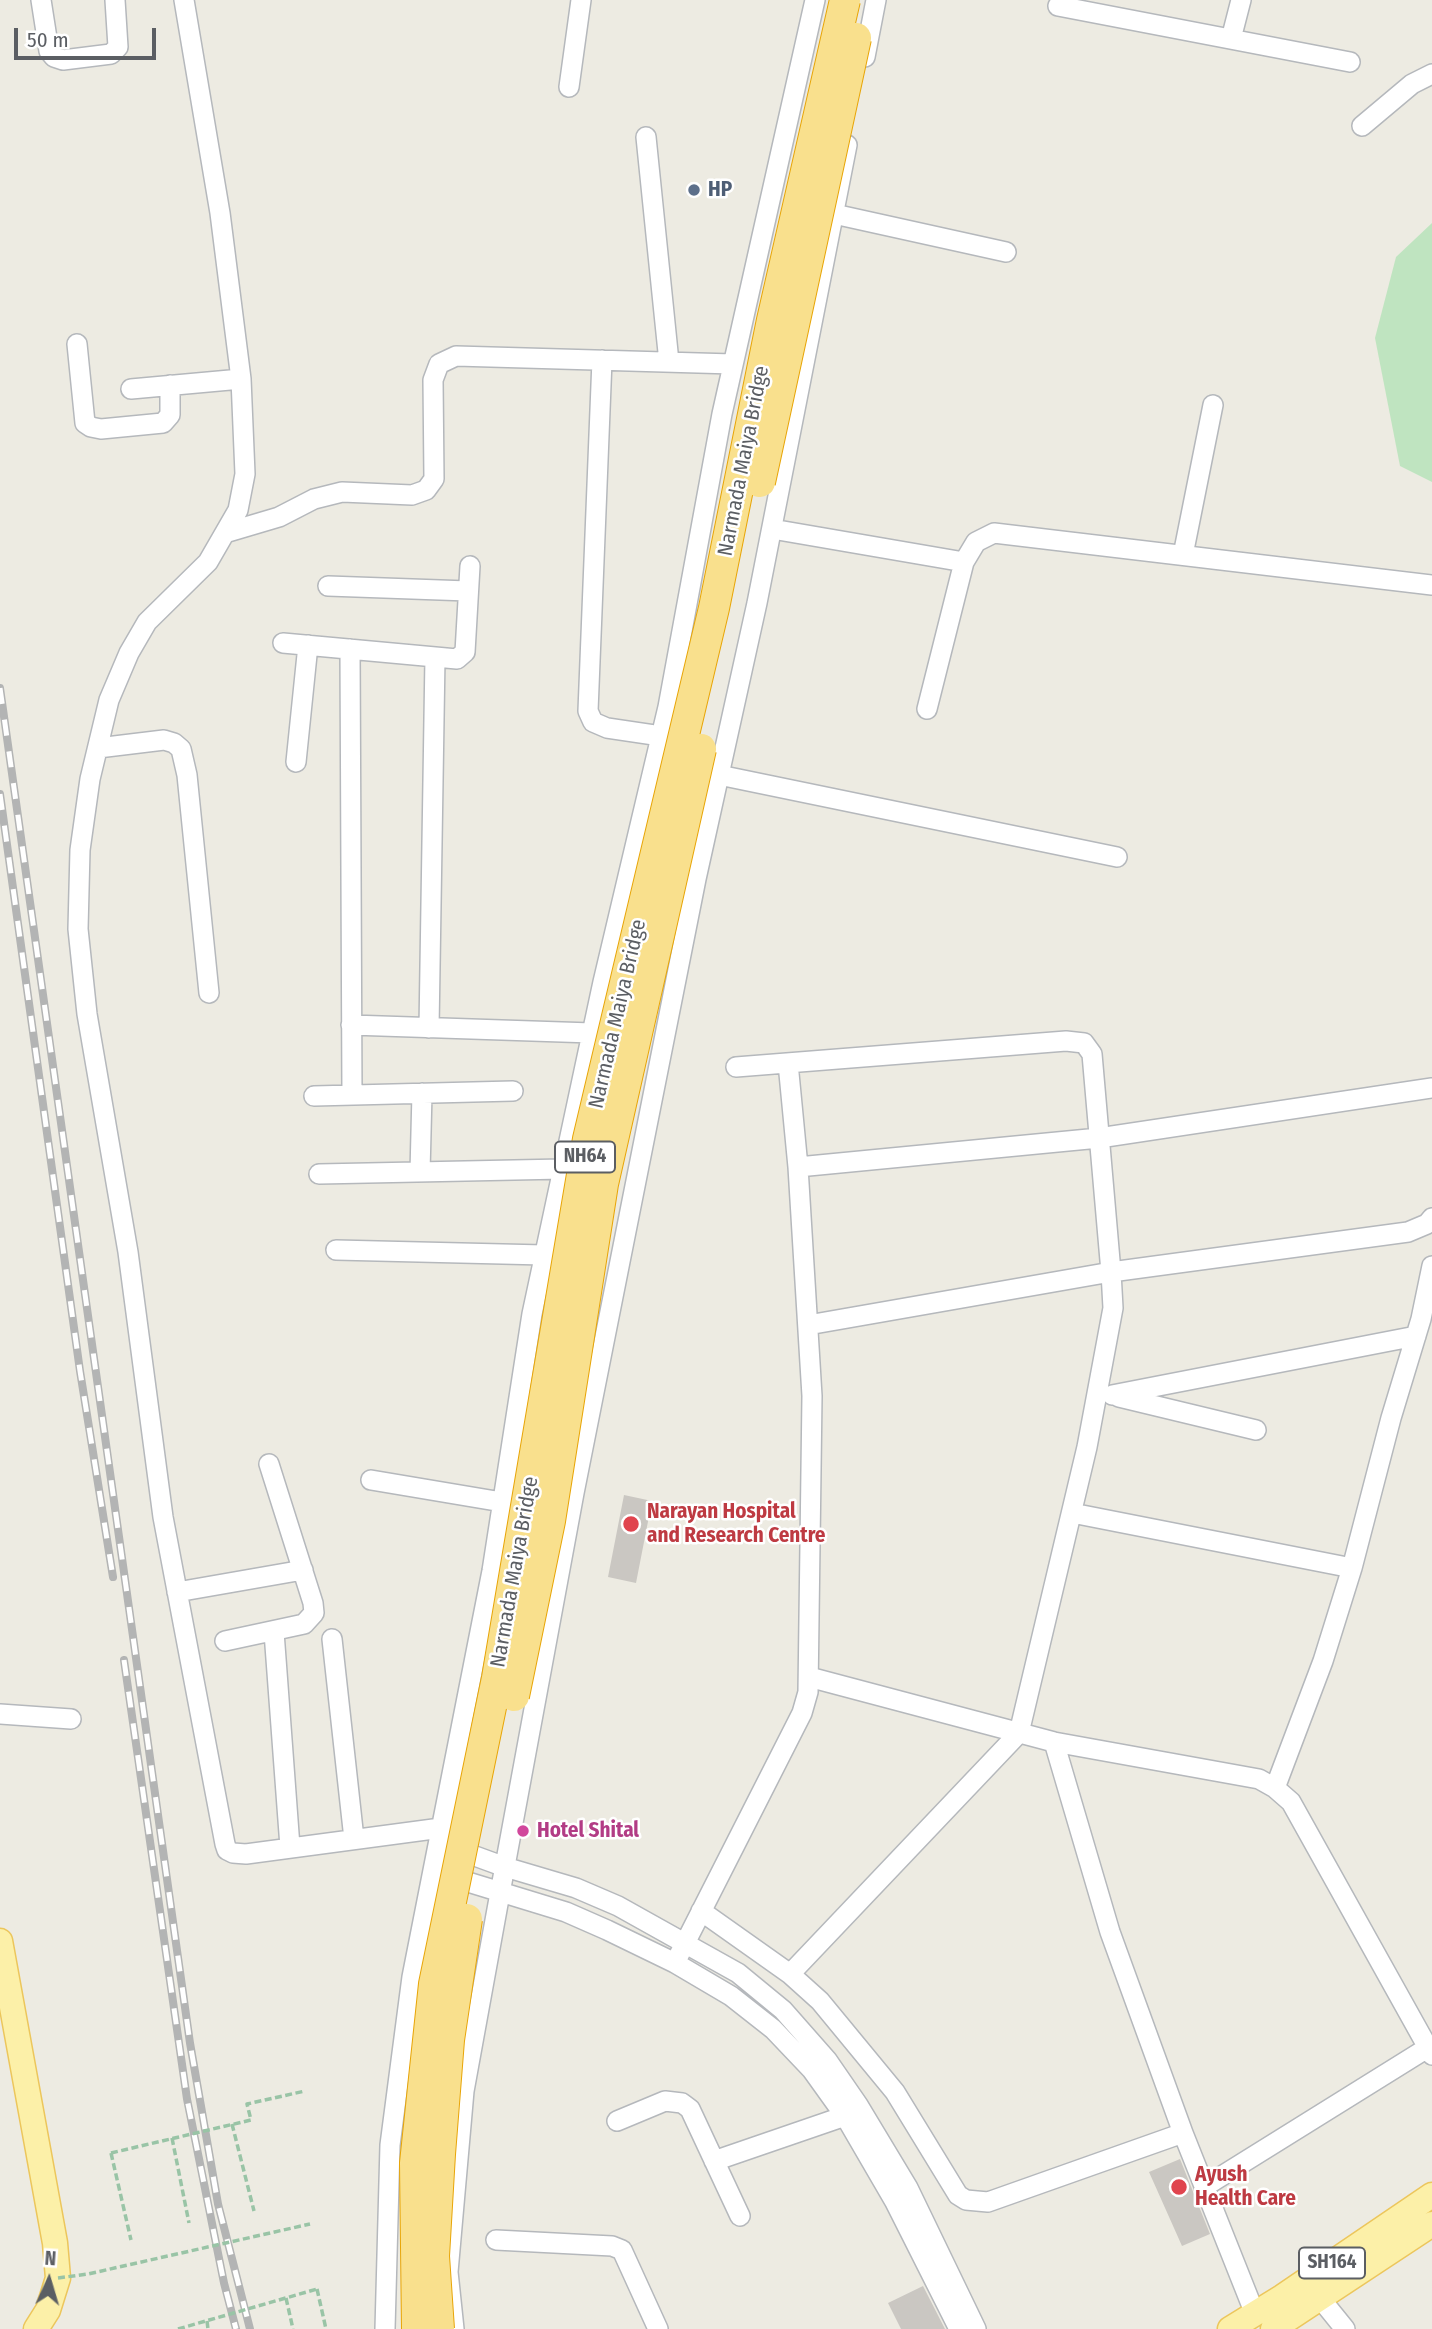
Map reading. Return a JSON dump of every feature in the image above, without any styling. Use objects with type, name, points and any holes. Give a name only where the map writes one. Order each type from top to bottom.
[{"type":"highway","name":"Narmada Maiya Bridge","points":[[417,2329],[415,2164],[434,1984],[497,1678],[588,1139],[714,608],[772,320],[845,0]]},
{"type":"highway","name":"NH64","points":[[439,2329],[434,2256],[440,2154],[449,2040],[464,1935],[551,1521],[603,1184],[673,881],[864,0]]},
{"type":"main road","points":[[0,1941],[8,2033],[55,2243],[58,2278],[48,2310],[36,2329]]},
{"type":"main road","name":"SH164","points":[[1230,2329],[1264,2322],[1313,2289],[1432,2195]]},
{"type":"main road","name":"SH164","points":[[1313,2289],[1432,2224]]},
{"type":"street","points":[[41,0],[49,51],[54,57],[63,60],[111,54],[118,47],[114,0]]},
{"type":"street","points":[[184,0],[220,214],[241,379],[245,474],[238,510],[208,562],[147,622],[129,653],[110,700],[90,779],[80,850],[78,929],[87,1014],[128,1252],[163,1517],[225,1844],[228,1850],[238,1854],[354,1839],[440,1835],[505,1867],[541,1876],[618,1906],[738,1973],[783,2010],[827,2060],[858,2105],[908,2188],[976,2329]]},
{"type":"street","points":[[569,87],[581,0]]},
{"type":"street","name":"NH64","points":[[385,2329],[390,2145],[412,1977],[492,1571],[532,1314],[592,1034],[661,736],[733,363],[816,0]]},
{"type":"street","points":[[454,2329],[448,2272],[464,2091],[476,2023],[576,1479],[693,892],[772,529],[876,0]]},
{"type":"street","points":[[1231,39],[1241,0]]},
{"type":"street","points":[[1058,6],[1350,62]]},
{"type":"street","points":[[1362,126],[1412,84],[1432,74]]},
{"type":"street","points":[[646,137],[669,362]]},
{"type":"street","points":[[834,214],[1006,252]]},
{"type":"street","points":[[77,344],[85,423],[91,427],[101,429],[163,423],[170,415],[170,385]]},
{"type":"street","points":[[225,533],[279,517],[314,499],[342,492],[412,495],[426,490],[434,479],[433,380],[439,364],[456,356],[733,363]]},
{"type":"street","points":[[602,360],[588,711],[593,722],[607,727],[661,736]]},
{"type":"street","points":[[131,389],[241,379]]},
{"type":"street","points":[[1183,555],[1213,405]]},
{"type":"street","points":[[772,529],[964,562]]},
{"type":"street","points":[[927,709],[964,562],[976,542],[993,533],[1432,585]]},
{"type":"street","points":[[283,643],[457,659],[465,652],[470,566]]},
{"type":"street","points":[[328,586],[468,592]]},
{"type":"street","points":[[296,762],[308,645]]},
{"type":"street","points":[[349,649],[352,1095]]},
{"type":"street","points":[[429,1028],[435,657]]},
{"type":"street","points":[[98,748],[164,740],[181,749],[187,775],[209,993]]},
{"type":"street","points":[[719,775],[1117,857]]},
{"type":"street","points":[[351,1025],[592,1034]]},
{"type":"street","points":[[736,1067],[1066,1041],[1084,1043],[1092,1054],[1111,1272],[1113,1308],[1105,1393],[1072,1513],[1020,1732],[790,1974]]},
{"type":"street","points":[[675,1963],[802,1713],[808,1692],[812,1396],[798,1167],[788,1063]]},
{"type":"street","points":[[798,1167],[1099,1138],[1432,1088]]},
{"type":"street","points":[[314,1096],[513,1091]]},
{"type":"street","points":[[421,1172],[422,1093]]},
{"type":"street","points":[[319,1174],[562,1169]]},
{"type":"street","points":[[808,1325],[1111,1272],[1408,1232],[1432,1219]]},
{"type":"street","points":[[336,1250],[544,1255]]},
{"type":"street","points":[[1275,1788],[1322,1661],[1352,1568],[1391,1418],[1416,1336],[1432,1266]]},
{"type":"street","points":[[1105,1393],[1416,1336]]},
{"type":"street","points":[[1105,1393],[1256,1430]]},
{"type":"street","points":[[225,1641],[304,1624],[314,1613],[269,1464]]},
{"type":"street","points":[[371,1480],[502,1502]]},
{"type":"street","points":[[1072,1513],[1352,1568]]},
{"type":"street","points":[[177,1592],[303,1570]]},
{"type":"street","points":[[274,1632],[290,1847]]},
{"type":"street","points":[[332,1639],[354,1839]]},
{"type":"street","points":[[809,1677],[1054,1742],[1259,1779],[1291,1802],[1430,2049],[1204,2187]]},
{"type":"street","points":[[0,1714],[71,1719]]},
{"type":"street","points":[[1054,1742],[1110,1932],[1182,2133],[1264,2322]]},
{"type":"street","points":[[433,1871],[566,1912],[675,1963],[731,1996],[773,2029],[812,2070],[845,2116],[895,2202],[959,2329]]},
{"type":"street","points":[[701,1911],[790,1974],[820,2001],[895,2092],[958,2194],[966,2200],[988,2202],[1182,2133]]},
{"type":"street","points":[[617,2120],[665,2101],[682,2103],[690,2109],[740,2216]]},
{"type":"street","points":[[714,2161],[845,2116]]},
{"type":"street","points":[[496,2240],[612,2246],[622,2250],[658,2329]]},
{"type":"street","points":[[1313,2289],[1345,2329]]},
{"type":"path","points":[[131,2240],[111,2153],[251,2120],[247,2104],[305,2091]]},
{"type":"path","points":[[232,2124],[254,2211]]},
{"type":"path","points":[[172,2138],[189,2223]]},
{"type":"path","points":[[58,2278],[88,2274],[310,2224]]},
{"type":"path","points":[[178,2329],[317,2289],[326,2329]]},
{"type":"path","points":[[286,2298],[293,2329]]},
{"type":"path","points":[[207,2321],[208,2329]]},
{"type":"green space","points":[[1432,223],[1432,482],[1400,466],[1375,338],[1396,257]]},
{"type":"building","points":[[624,1495],[652,1501],[636,1583],[608,1577]]},
{"type":"building","points":[[1180,2159],[1210,2234],[1182,2246],[1149,2172]]},
{"type":"building","points":[[923,2286],[945,2329],[901,2329],[888,2303]]},
{"type":"railway","points":[[0,688],[190,2043],[218,2204],[250,2329]]},
{"type":"railway","points":[[0,794],[80,1371],[113,1577]]},
{"type":"railway","points":[[124,1660],[187,2099],[224,2283],[236,2329]]},
{"type":"place","name":"HP","points":[[694,190]]},
{"type":"place","name":"Narayan Hospital and Research Centre","points":[[631,1524]]},
{"type":"place","name":"Hotel Shital","points":[[523,1831]]},
{"type":"place","name":"Ayush Health Care","points":[[1179,2187]]}]
